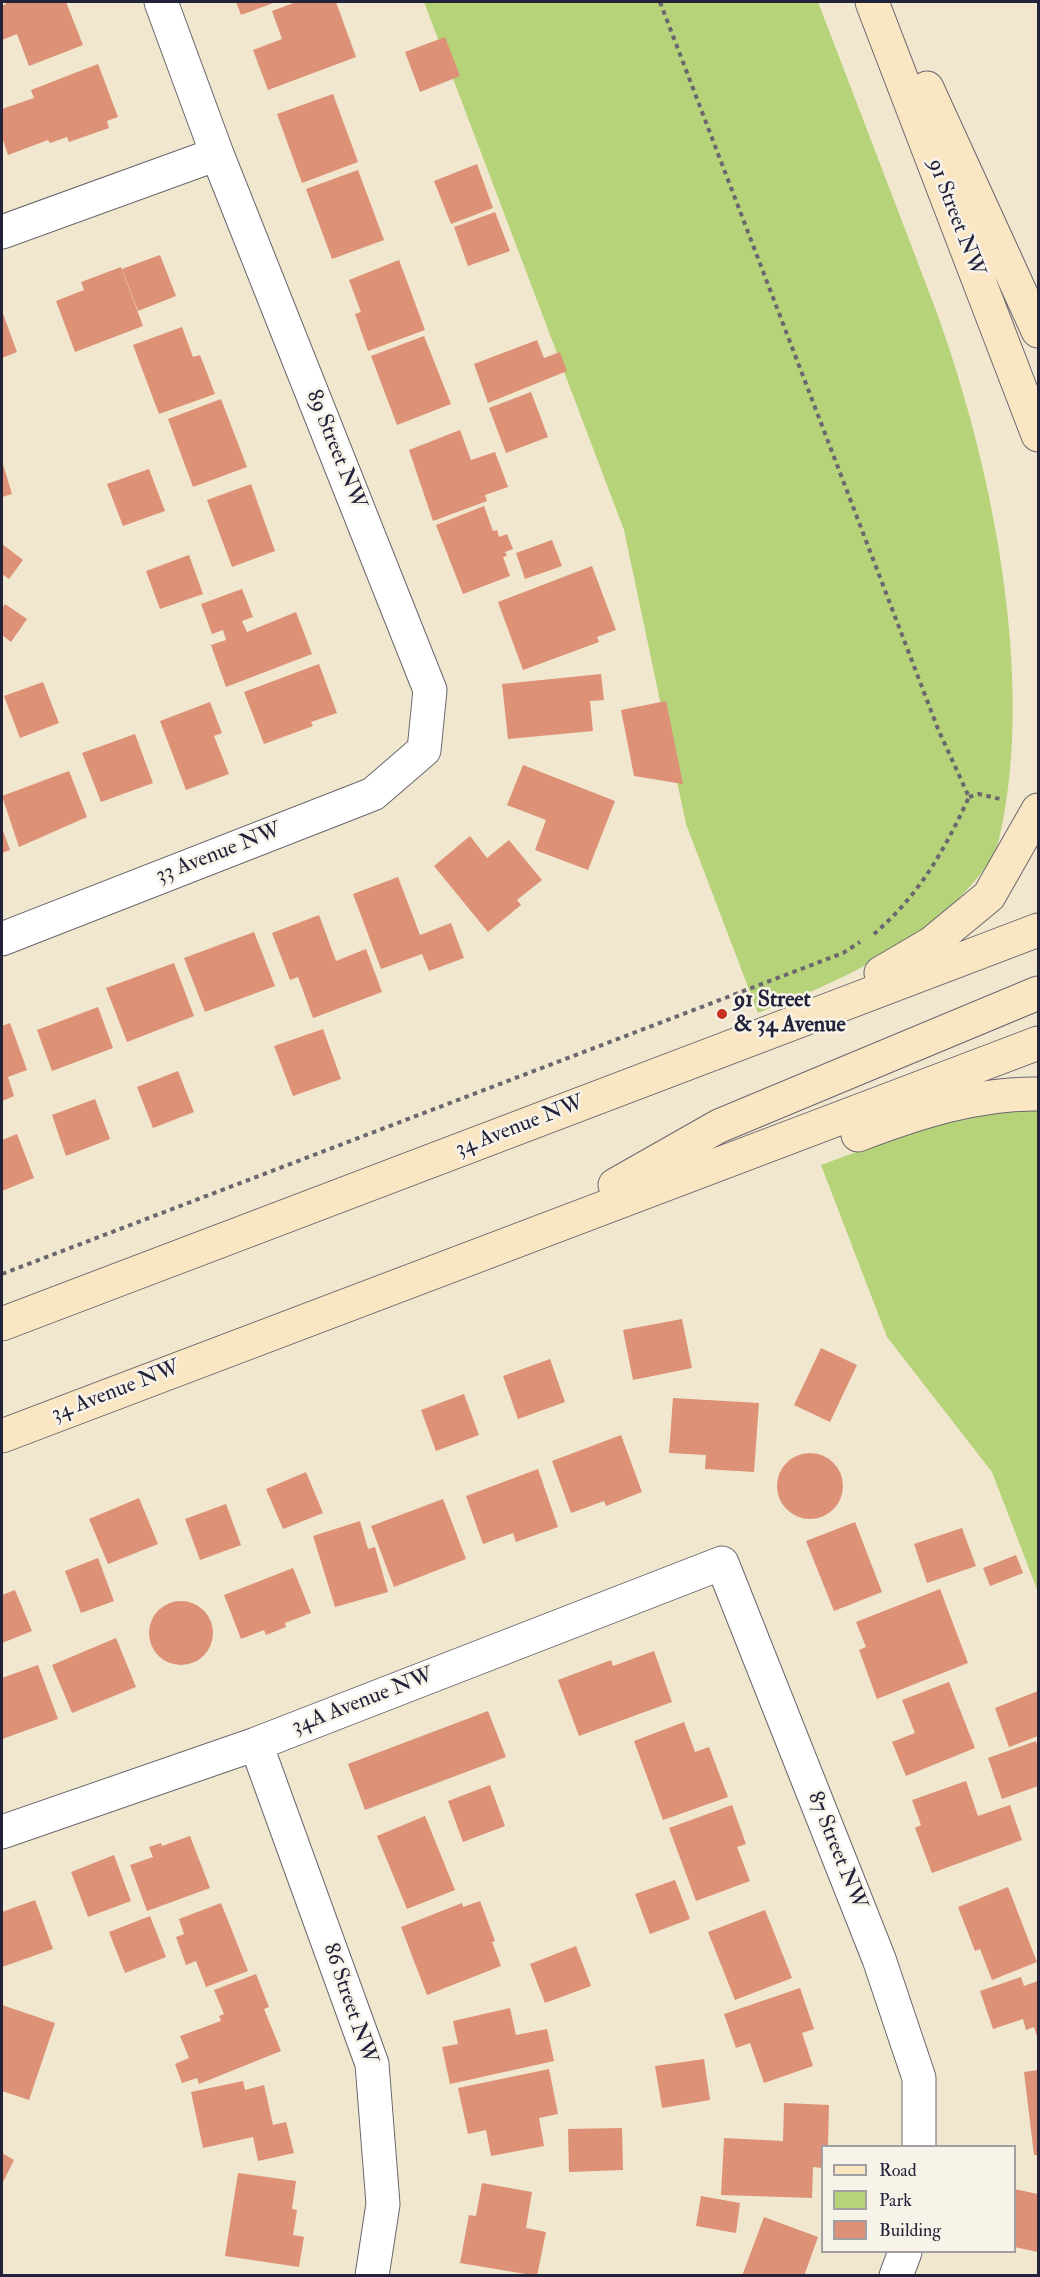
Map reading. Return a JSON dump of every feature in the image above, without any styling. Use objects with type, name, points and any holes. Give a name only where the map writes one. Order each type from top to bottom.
[{"type":"main road","name":"91 Street NW","points":[[872,2],[1036,429],[1038,458]]},
{"type":"main road","points":[[888,2],[1038,331]]},
{"type":"main road","points":[[802,1020],[932,943],[989,896],[1038,810]]},
{"type":"main road","name":"34 Avenue NW","points":[[2,1324],[1038,930]]},
{"type":"main road","points":[[524,1236],[719,1126],[1038,993]]},
{"type":"main road","name":"34 Avenue NW","points":[[2,1436],[524,1236],[1038,1043]]},
{"type":"main road","points":[[524,1236],[745,1178],[890,1123],[990,1095],[1038,1094]]},
{"type":"street","name":"89 Street NW","points":[[160,2],[217,154],[430,690],[424,750]]},
{"type":"street","points":[[2,232],[217,154]]},
{"type":"street","name":"33 Avenue NW","points":[[2,939],[373,794],[424,750]]},
{"type":"street","name":"34A Avenue NW","points":[[2,1832],[256,1744],[722,1563]]},
{"type":"street","name":"87 Street NW","points":[[722,1563],[879,1959],[912,2056],[919,2078],[919,2145]]},
{"type":"street","name":"86 Street NW","points":[[256,1744],[372,2064],[383,2204],[372,2276]]},
{"type":"street","points":[[896,2276],[905,2253]]},
{"type":"path","points":[[660,2],[938,729],[969,797],[944,852],[900,911],[873,934]]},
{"type":"path","points":[[2,1274],[832,957],[863,940]]},
{"type":"green space","points":[[424,2],[818,2],[929,292],[951,356],[972,424],[989,497],[1002,571],[1010,645],[1013,718],[1008,787],[996,852],[974,882],[949,908],[921,931],[859,969],[758,1013],[686,824],[624,530]]},
{"type":"green space","points":[[1038,1105],[1038,1592],[992,1472],[887,1337],[821,1165],[949,1118]]},
{"type":"building","points":[[5,2],[66,2],[83,45],[29,66],[17,34],[2,40],[2,6],[6,4]]},
{"type":"building","points":[[236,2],[276,2],[241,15]]},
{"type":"building","points":[[296,2],[336,2],[356,57],[268,90],[253,50],[282,39],[272,11]]},
{"type":"building","points":[[445,37],[460,76],[420,92],[405,52]]},
{"type":"building","points":[[98,64],[118,117],[107,121],[109,128],[69,142],[67,137],[50,143],[48,140],[8,155],[2,137],[2,109],[34,98],[31,90]]},
{"type":"building","points":[[333,94],[358,162],[302,183],[277,114]]},
{"type":"building","points":[[477,164],[493,208],[451,224],[434,181]]},
{"type":"building","points":[[358,170],[384,240],[332,259],[306,189]]},
{"type":"building","points":[[495,212],[510,251],[468,266],[454,227]]},
{"type":"building","points":[[160,255],[176,296],[138,311],[122,269]]},
{"type":"building","points":[[399,260],[425,330],[368,351],[355,314],[361,312],[349,280]]},
{"type":"building","points":[[121,267],[143,326],[75,352],[56,301],[84,290],[81,282]]},
{"type":"building","points":[[2,311],[17,352],[2,358]]},
{"type":"building","points":[[182,327],[193,357],[200,355],[215,394],[159,414],[133,345]]},
{"type":"building","points":[[424,336],[451,404],[397,425],[371,356]]},
{"type":"building","points":[[537,340],[544,358],[560,352],[567,371],[488,403],[474,364]]},
{"type":"building","points":[[531,392],[548,437],[506,453],[489,408]]},
{"type":"building","points":[[221,399],[247,467],[193,487],[168,419]]},
{"type":"building","points":[[460,430],[471,460],[495,452],[508,487],[485,495],[487,501],[433,521],[409,450]]},
{"type":"building","points":[[2,461],[12,494],[2,497]]},
{"type":"building","points":[[149,469],[165,511],[123,526],[107,484]]},
{"type":"building","points":[[251,484],[275,551],[232,567],[207,500]]},
{"type":"building","points":[[484,506],[493,531],[497,530],[499,537],[507,534],[513,549],[505,552],[507,556],[503,557],[510,576],[463,594],[436,525]]},
{"type":"building","points":[[552,540],[562,566],[525,579],[516,553]]},
{"type":"building","points":[[2,544],[23,560],[9,579],[2,574]]},
{"type":"building","points":[[189,555],[203,594],[160,609],[146,571]]},
{"type":"building","points":[[592,566],[616,630],[597,637],[599,642],[523,670],[498,602]]},
{"type":"building","points":[[242,589],[253,617],[242,621],[247,632],[296,612],[312,654],[226,687],[211,645],[226,640],[223,630],[212,634],[201,604]]},
{"type":"building","points":[[5,604],[27,619],[11,642],[2,635],[2,609]]},
{"type":"building","points":[[319,664],[337,713],[311,722],[313,726],[264,744],[244,692]]},
{"type":"building","points":[[601,674],[604,700],[590,701],[593,731],[508,739],[502,684]]},
{"type":"building","points":[[43,682],[59,723],[20,738],[4,696]]},
{"type":"building","points":[[666,701],[683,784],[634,776],[621,710]]},
{"type":"building","points":[[210,702],[222,733],[214,736],[229,774],[186,790],[160,721]]},
{"type":"building","points":[[135,734],[153,783],[101,802],[82,753]]},
{"type":"building","points":[[523,765],[615,801],[588,870],[535,850],[546,820],[507,805]]},
{"type":"building","points":[[69,771],[87,817],[19,847],[2,796]]},
{"type":"building","points":[[2,828],[10,850],[2,853]]},
{"type":"building","points":[[470,836],[487,858],[509,840],[542,880],[517,900],[521,905],[488,932],[434,866]]},
{"type":"building","points":[[398,877],[420,935],[451,923],[464,958],[429,971],[422,954],[381,969],[353,894]]},
{"type":"building","points":[[319,915],[336,961],[366,949],[382,992],[313,1018],[298,977],[290,980],[272,933]]},
{"type":"building","points":[[254,932],[275,986],[205,1012],[184,958]]},
{"type":"building","points":[[174,963],[194,1016],[127,1042],[106,988]]},
{"type":"building","points":[[98,1007],[113,1048],[52,1071],[37,1030]]},
{"type":"building","points":[[10,1023],[27,1070],[8,1077],[14,1096],[2,1101],[2,1026]]},
{"type":"building","points":[[323,1029],[341,1079],[293,1096],[274,1046]]},
{"type":"building","points":[[178,1071],[194,1112],[153,1128],[137,1087]]},
{"type":"building","points":[[95,1099],[110,1139],[66,1156],[52,1115]]},
{"type":"building","points":[[17,1134],[34,1178],[2,1191],[2,1140]]},
{"type":"building","points":[[682,1319],[692,1368],[633,1380],[623,1330]]},
{"type":"building","points":[[821,1348],[857,1365],[830,1422],[794,1405]]},
{"type":"building","points":[[550,1359],[565,1402],[518,1419],[503,1376]]},
{"type":"building","points":[[464,1394],[479,1435],[436,1451],[421,1410]]},
{"type":"building","points":[[673,1398],[759,1403],[754,1472],[705,1469],[706,1455],[669,1453]]},
{"type":"building","points":[[621,1435],[642,1492],[606,1506],[604,1501],[571,1513],[552,1461]]},
{"type":"building","points":[[810,1453],[823,1456],[833,1463],[840,1473],[843,1486],[840,1499],[833,1509],[823,1516],[810,1519],[797,1516],[787,1509],[780,1499],[777,1486],[780,1473],[787,1463],[797,1456]]},
{"type":"building","points":[[538,1469],[558,1527],[516,1542],[513,1533],[483,1544],[466,1496]]},
{"type":"building","points":[[306,1472],[323,1513],[283,1529],[266,1489]]},
{"type":"building","points":[[139,1498],[158,1544],[108,1564],[89,1519]]},
{"type":"building","points":[[443,1499],[466,1559],[394,1587],[371,1526]]},
{"type":"building","points":[[226,1504],[241,1545],[200,1560],[185,1519]]},
{"type":"building","points":[[360,1521],[368,1549],[375,1547],[388,1592],[335,1607],[313,1536]]},
{"type":"building","points":[[855,1522],[882,1592],[834,1611],[806,1541]]},
{"type":"building","points":[[962,1528],[976,1566],[927,1583],[914,1544]]},
{"type":"building","points":[[1016,1555],[1023,1573],[990,1586],[983,1568]]},
{"type":"building","points":[[98,1558],[114,1601],[81,1613],[65,1571]]},
{"type":"building","points":[[293,1568],[311,1613],[285,1623],[286,1627],[266,1635],[264,1630],[241,1639],[224,1595]]},
{"type":"building","points":[[940,1589],[968,1663],[877,1699],[859,1650],[866,1647],[856,1622]]},
{"type":"building","points":[[15,1590],[32,1631],[2,1643],[2,1595]]},
{"type":"building","points":[[181,1601],[193,1603],[204,1610],[211,1621],[213,1633],[211,1645],[204,1656],[193,1663],[181,1665],[169,1663],[158,1656],[151,1645],[149,1633],[151,1621],[158,1610],[169,1603]]},
{"type":"building","points":[[116,1638],[136,1687],[72,1713],[52,1665]]},
{"type":"building","points":[[654,1651],[672,1702],[579,1736],[558,1680],[611,1660],[613,1666]]},
{"type":"building","points":[[38,1665],[58,1719],[2,1739],[2,1678]]},
{"type":"building","points":[[949,1682],[975,1748],[906,1776],[892,1742],[915,1733],[902,1700]]},
{"type":"building","points":[[1038,1691],[1038,1736],[1009,1747],[995,1708]]},
{"type":"building","points":[[488,1711],[506,1757],[365,1810],[348,1764]]},
{"type":"building","points":[[684,1722],[695,1752],[709,1747],[728,1797],[663,1820],[634,1741]]},
{"type":"building","points":[[1036,1741],[1038,1786],[1002,1799],[988,1758]]},
{"type":"building","points":[[966,1781],[978,1816],[1010,1805],[1022,1840],[932,1873],[915,1828],[921,1825],[912,1800]]},
{"type":"building","points":[[490,1785],[505,1826],[463,1842],[448,1801]]},
{"type":"building","points":[[732,1805],[746,1844],[737,1847],[750,1881],[696,1901],[669,1828]]},
{"type":"building","points":[[425,1816],[455,1890],[407,1909],[377,1836]]},
{"type":"building","points":[[190,1836],[210,1888],[147,1911],[130,1865],[153,1857],[149,1847],[161,1843],[162,1846]]},
{"type":"building","points":[[114,1855],[131,1901],[88,1917],[71,1872]]},
{"type":"building","points":[[675,1880],[690,1919],[650,1934],[635,1894]]},
{"type":"building","points":[[1008,1887],[1037,1962],[992,1980],[980,1949],[975,1951],[958,1907]]},
{"type":"building","points":[[35,1900],[53,1949],[2,1967],[2,1912]]},
{"type":"building","points":[[480,1901],[495,1941],[492,1942],[501,1966],[427,1995],[401,1927],[462,1903],[463,1907]]},
{"type":"building","points":[[221,1903],[248,1971],[206,1987],[196,1961],[186,1965],[176,1937],[184,1934],[179,1919]]},
{"type":"building","points":[[765,1910],[792,1978],[735,2000],[708,1932]]},
{"type":"building","points":[[150,1916],[166,1957],[125,1973],[109,1932]]},
{"type":"building","points":[[576,1946],[591,1986],[545,2003],[530,1964]]},
{"type":"building","points":[[256,1974],[269,2007],[264,2009],[281,2051],[199,2084],[197,2078],[182,2083],[175,2064],[189,2058],[180,2036],[221,2021],[219,2016],[224,2014],[214,1990]]},
{"type":"building","points":[[1021,1977],[1024,1986],[1038,1981],[1038,2039],[1034,2027],[1026,2030],[1023,2019],[993,2029],[980,1991]]},
{"type":"building","points":[[800,1988],[814,2029],[802,2033],[813,2066],[764,2083],[750,2043],[736,2048],[724,2014]]},
{"type":"building","points":[[2,2005],[55,2023],[29,2100],[2,2091]]},
{"type":"building","points":[[510,2008],[516,2035],[547,2029],[554,2061],[450,2084],[442,2047],[458,2044],[453,2021]]},
{"type":"building","points":[[704,2059],[710,2100],[662,2108],[655,2066]]},
{"type":"building","points":[[549,2069],[558,2114],[539,2118],[544,2146],[491,2156],[486,2130],[468,2134],[458,2088]]},
{"type":"building","points":[[1038,2070],[1038,2155],[1034,2155],[1024,2072]]},
{"type":"building","points":[[243,2081],[245,2090],[264,2085],[273,2125],[286,2122],[294,2153],[258,2161],[253,2137],[203,2148],[191,2092]]},
{"type":"building","points":[[784,2103],[829,2105],[828,2145],[821,2145],[821,2168],[813,2167],[812,2198],[721,2195],[724,2138],[783,2141]]},
{"type":"building","points":[[622,2128],[623,2170],[569,2172],[568,2129]]},
{"type":"building","points":[[2,2153],[14,2160],[2,2184]]},
{"type":"building","points":[[238,2173],[296,2181],[292,2209],[297,2210],[293,2235],[304,2237],[299,2267],[225,2256]]},
{"type":"building","points":[[482,2183],[532,2192],[526,2228],[546,2232],[537,2276],[460,2263],[469,2215],[476,2216]]},
{"type":"building","points":[[1016,2189],[1038,2194],[1038,2252],[1016,2247]]},
{"type":"building","points":[[701,2196],[740,2203],[736,2233],[696,2226]]},
{"type":"building","points":[[764,2217],[818,2237],[804,2276],[742,2276]]},
{"type":"place","name":"91 Street & 34 Avenue","points":[[722,1014]]}]
